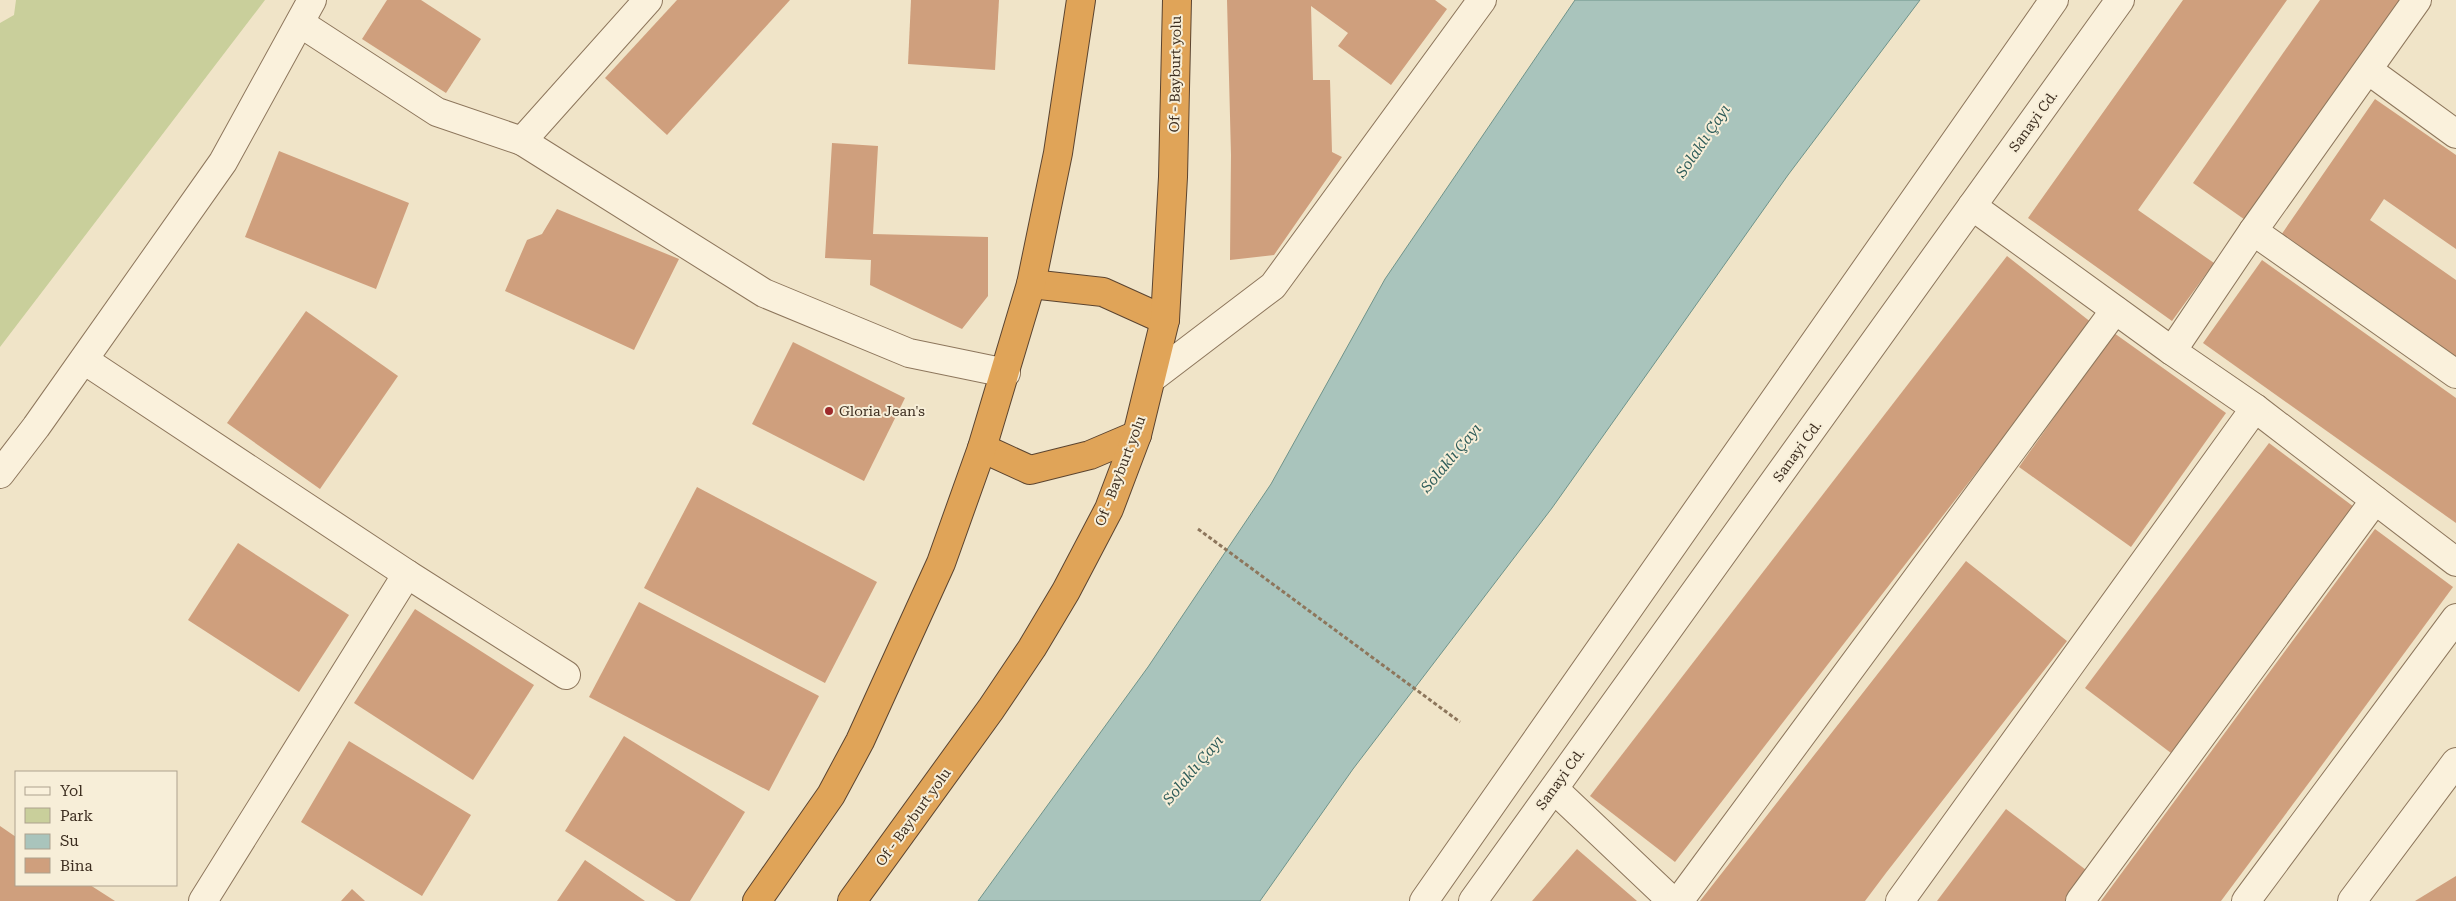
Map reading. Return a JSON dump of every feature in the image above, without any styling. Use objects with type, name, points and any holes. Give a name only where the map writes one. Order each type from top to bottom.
[{"type":"highway","points":[[757,901],[831,795],[860,741],[941,563],[982,448],[1006,373],[1031,284],[1058,153],[1081,0]]},
{"type":"highway","name":"Of - Bayburt yolu","points":[[852,901],[986,717],[1032,648],[1066,591],[1109,510],[1137,435],[1165,320],[1173,177],[1177,0]]},
{"type":"highway","points":[[1031,284],[1103,292],[1165,320]]},
{"type":"highway","points":[[982,448],[1030,470],[1090,456],[1137,435]]},
{"type":"street","points":[[522,140],[648,0]]},
{"type":"street","points":[[1424,901],[2054,0]]},
{"type":"street","name":"Sanayi Cd.","points":[[1473,901],[2120,0]]},
{"type":"street","points":[[2172,351],[2253,231],[2417,0]]},
{"type":"street","points":[[1152,378],[1273,286],[1475,2]]},
{"type":"street","points":[[0,474],[84,360],[223,162],[306,12],[437,112],[522,140],[764,293],[909,353],[1006,373]]},
{"type":"street","points":[[2368,70],[2456,134]]},
{"type":"street","points":[[1972,206],[2172,351],[2255,408],[2456,562]]},
{"type":"street","points":[[2253,231],[2456,374]]},
{"type":"street","points":[[1679,901],[2116,310]]},
{"type":"street","points":[[84,360],[407,574],[566,675]]},
{"type":"street","points":[[1900,901],[2255,408]]},
{"type":"street","points":[[2080,901],[2375,500]]},
{"type":"street","points":[[203,901],[407,574]]},
{"type":"street","points":[[2246,901],[2456,618]]},
{"type":"street","points":[[2352,901],[2456,762]]},
{"type":"street","points":[[1554,789],[1672,901]]},
{"type":"path","points":[[1198,529],[1460,722]]},
{"type":"green space","points":[[16,0],[265,0],[0,347],[0,23],[14,15]]},
{"type":"water","name":"Solaklı Çayı","points":[[1575,0],[1920,0],[1788,175],[1552,508],[1353,769],[1260,901],[978,901],[1148,667],[1271,484],[1385,279]]},
{"type":"building","points":[[387,0],[421,0],[481,39],[446,93],[362,39]]},
{"type":"building","points":[[677,0],[790,0],[667,135],[605,78]]},
{"type":"building","points":[[911,0],[999,0],[995,70],[908,64]]},
{"type":"building","points":[[1227,0],[1435,0],[1447,9],[1391,85],[1338,46],[1348,33],[1311,6],[1313,80],[1330,80],[1332,152],[1342,157],[1274,255],[1230,260],[1231,155]]},
{"type":"building","points":[[2183,0],[2287,0],[2138,210],[2214,263],[2172,321],[2028,218]]},
{"type":"building","points":[[2320,0],[2402,0],[2248,222],[2193,183]]},
{"type":"building","points":[[2375,99],[2456,155],[2456,249],[2384,199],[2370,220],[2456,280],[2456,361],[2279,238]]},
{"type":"building","points":[[832,143],[878,146],[873,234],[988,237],[988,296],[962,329],[870,285],[871,260],[825,258]]},
{"type":"building","points":[[279,151],[409,203],[376,289],[245,237]]},
{"type":"building","points":[[557,209],[679,259],[634,350],[505,291],[527,240],[542,234]]},
{"type":"building","points":[[2007,256],[2092,323],[1675,862],[1590,796]]},
{"type":"building","points":[[2262,260],[2456,398],[2456,523],[2203,343]]},
{"type":"building","points":[[306,311],[398,376],[320,489],[227,423]]},
{"type":"building","points":[[2114,333],[2226,413],[2131,547],[2019,467]]},
{"type":"building","name":"Gloria Jean's","points":[[793,342],[905,398],[864,481],[752,424]]},
{"type":"building","points":[[2269,443],[2354,507],[2171,753],[2085,688]]},
{"type":"building","points":[[697,487],[877,582],[825,683],[644,588]]},
{"type":"building","points":[[2375,529],[2453,587],[2311,780],[2221,901],[2101,901]]},
{"type":"building","points":[[238,543],[349,615],[299,692],[188,620]]},
{"type":"building","points":[[1966,561],[2067,641],[1865,901],[1700,901]]},
{"type":"building","points":[[639,602],[819,696],[769,791],[589,697]]},
{"type":"building","points":[[415,609],[534,685],[473,780],[354,703]]},
{"type":"building","points":[[624,736],[745,812],[690,901],[676,901],[565,831]]},
{"type":"building","points":[[349,741],[471,815],[422,896],[301,822]]},
{"type":"building","points":[[2006,809],[2090,873],[2069,901],[1937,901]]},
{"type":"building","points":[[0,826],[15,836],[15,886],[92,886],[115,901],[0,901]]},
{"type":"building","points":[[1577,849],[1637,901],[1532,901]]},
{"type":"building","points":[[585,860],[645,901],[557,901]]},
{"type":"building","points":[[2456,876],[2456,901],[2415,901]]},
{"type":"building","points":[[352,889],[365,901],[341,901]]},
{"type":"place","name":"Gloria Jean's","points":[[829,411]]}]
